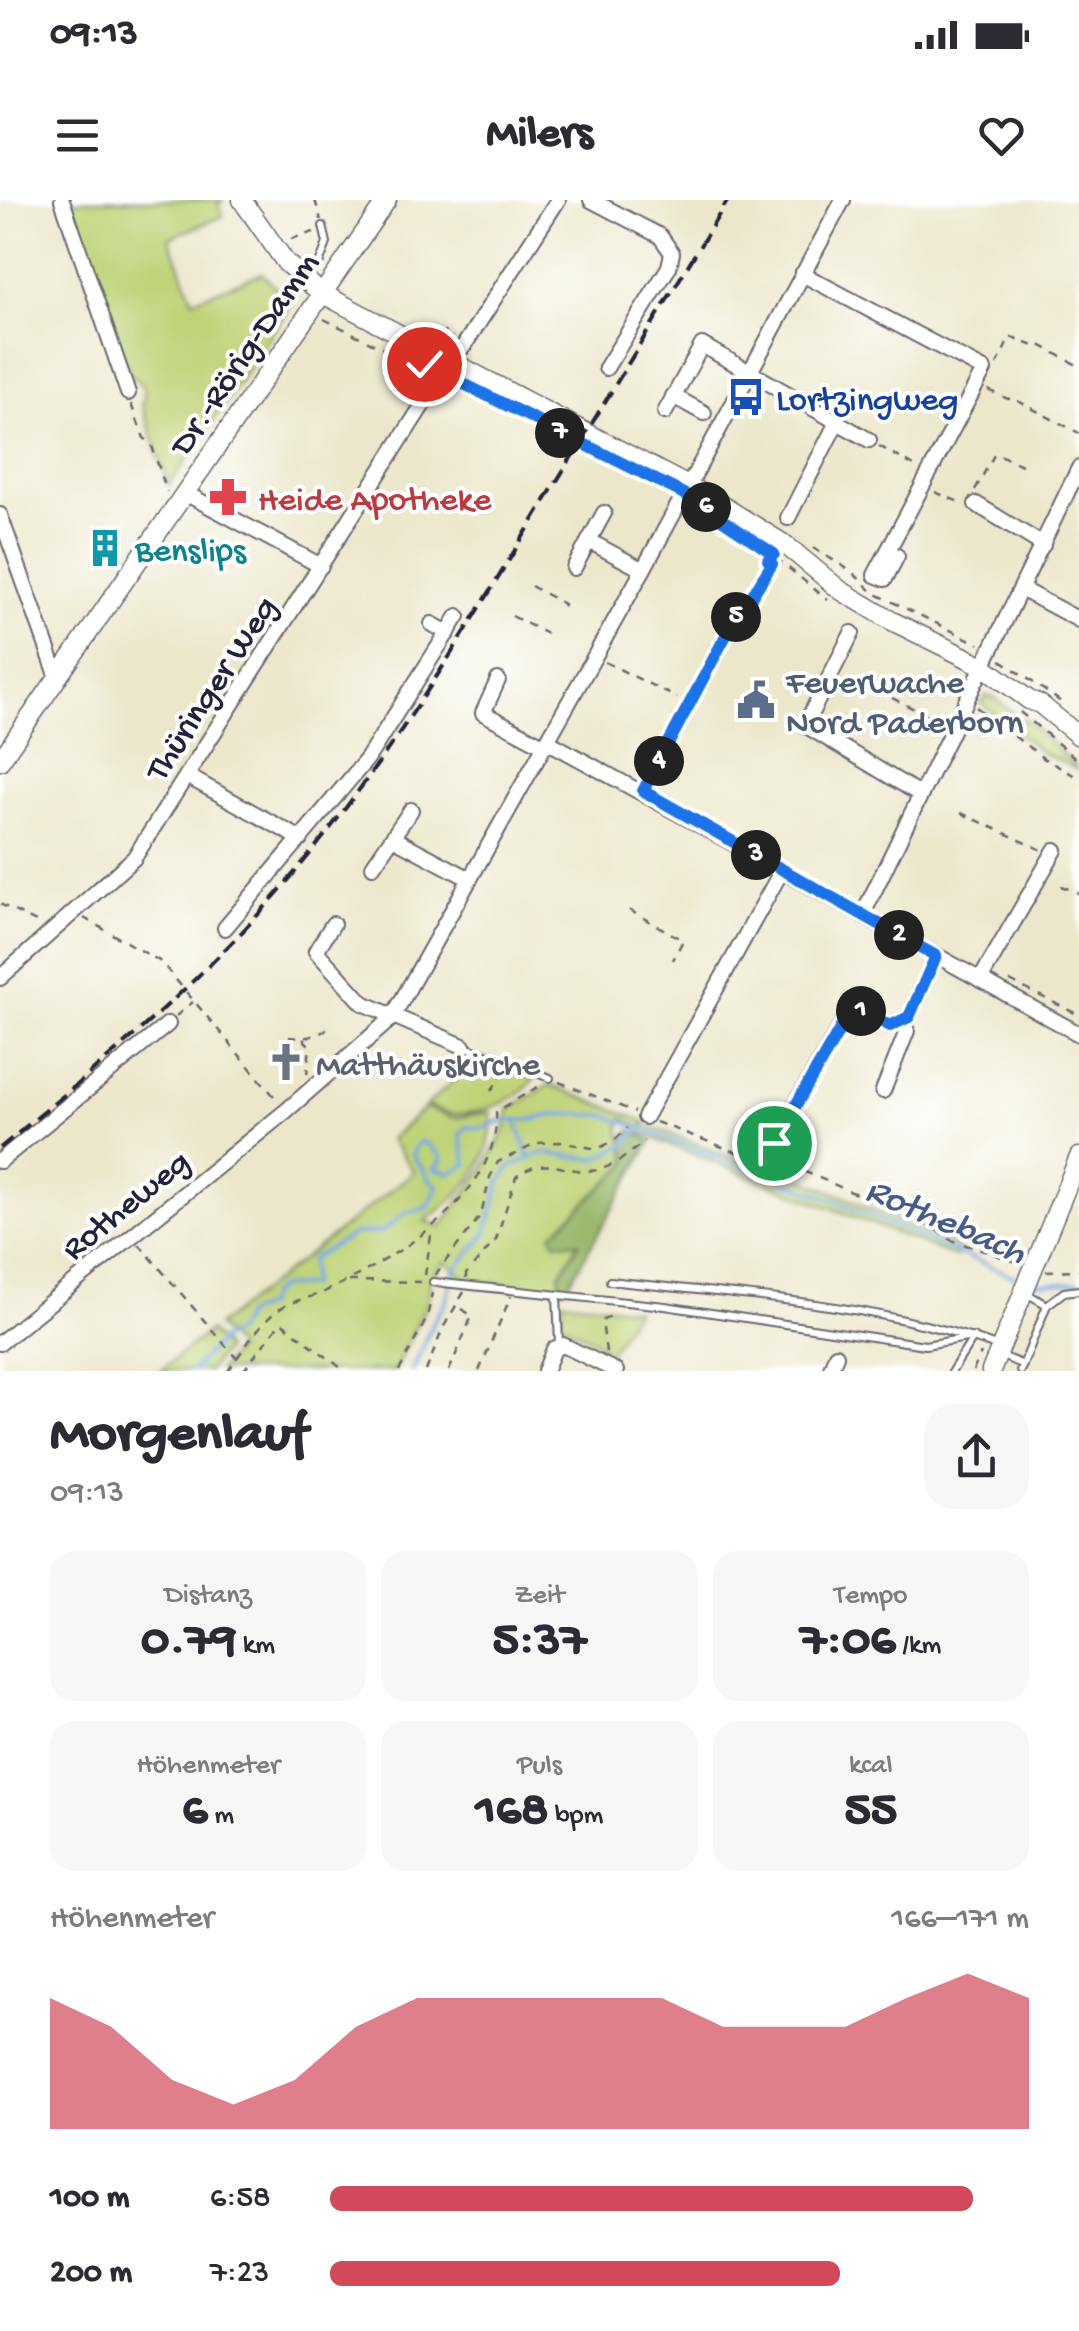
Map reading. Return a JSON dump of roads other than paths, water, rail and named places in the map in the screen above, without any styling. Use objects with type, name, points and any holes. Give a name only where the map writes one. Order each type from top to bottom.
[{"type":"street","points":[[62,200],[131,401]]},
{"type":"street","points":[[242,200],[286,263],[321,293],[687,485],[787,546],[840,590],[892,621],[986,660],[1025,706],[1079,749]]},
{"type":"street","name":"Dr.-Rörig-Damm","points":[[0,760],[387,200]]},
{"type":"street","points":[[463,347],[558,200]]},
{"type":"street","points":[[591,200],[660,236],[672,254],[669,267],[606,368]]},
{"type":"street","name":"Rotheweg","points":[[0,1343],[286,1111],[392,1018],[643,570],[843,200]]},
{"type":"street","points":[[802,274],[981,376],[900,532],[893,554]]},
{"type":"street","points":[[665,412],[702,345],[869,440]]},
{"type":"street","name":"Thüringer Weg","points":[[0,978],[134,858],[321,566],[437,375]]},
{"type":"street","points":[[673,396],[704,413]]},
{"type":"street","points":[[788,518],[837,422]]},
{"type":"street","points":[[863,914],[1079,468]]},
{"type":"street","name":"Dr.-Rörig-Damm","points":[[181,498],[321,566]]},
{"type":"street","points":[[971,504],[1043,545]]},
{"type":"street","points":[[0,514],[58,678]]},
{"type":"street","points":[[574,568],[604,514]]},
{"type":"street","points":[[590,541],[643,570]]},
{"type":"street","points":[[1021,589],[1079,620]]},
{"type":"street","points":[[643,791],[739,611]]},
{"type":"street","points":[[227,918],[367,760],[458,616]]},
{"type":"street","points":[[432,624],[448,632]]},
{"type":"street","points":[[852,633],[805,725],[921,794]]},
{"type":"street","points":[[498,680],[483,713],[643,791],[936,956],[983,974],[1079,1034]]},
{"type":"street","points":[[1025,706],[1040,704],[1079,736]]},
{"type":"street","points":[[188,776],[301,839]]},
{"type":"street","points":[[373,866],[411,810]]},
{"type":"street","points":[[393,838],[470,879]]},
{"type":"street","points":[[983,974],[1053,852]]},
{"type":"street","points":[[646,1117],[782,870]]},
{"type":"street","points":[[334,924],[316,952],[363,1003],[463,1046]]},
{"type":"street","points":[[762,1162],[850,1012],[858,1009],[890,1026],[903,1022],[909,1017],[936,956]]},
{"type":"street","points":[[882,1091],[907,1031],[903,1022]]},
{"type":"street","points":[[0,1161],[168,1024]]},
{"type":"street","points":[[994,1354],[1030,1281],[1079,1157]]},
{"type":"street","points":[[545,1371],[554,1349],[570,1345],[616,1371]]},
{"type":"street","points":[[830,1371],[836,1355]]},
{"type":"lane","points":[[319,264],[327,243],[323,226]]},
{"type":"lane","points":[[463,1046],[550,1078]]},
{"type":"lane","points":[[610,1280],[928,1324],[973,1338],[1021,1368],[1047,1305],[1064,1292],[1079,1290]]},
{"type":"lane","points":[[1030,1281],[1047,1305]]},
{"type":"lane","points":[[431,1282],[665,1306],[924,1344],[973,1338]]},
{"type":"lane","points":[[557,1295],[560,1346]]},
{"type":"lane","points":[[952,1371],[973,1338]]},
{"type":"waterway","name":"Rothebach","points":[[191,1371],[223,1338],[235,1333],[246,1314],[265,1306],[280,1287],[311,1285],[311,1259],[354,1234],[382,1232],[405,1213],[427,1208],[438,1186],[412,1154],[419,1142],[440,1155],[441,1162],[434,1169],[450,1173],[467,1165],[460,1134],[467,1127],[557,1114],[604,1115],[827,1197],[1020,1279]]},
{"type":"waterway","points":[[517,1123],[529,1156]]},
{"type":"waterway","points":[[412,1371],[446,1301],[453,1272],[486,1234],[500,1183],[510,1167],[542,1153],[596,1159],[626,1144],[638,1128]]},
{"type":"waterway","name":"Rothebach","points":[[1034,1283],[1079,1283]]},
{"type":"railway","points":[[0,1148],[107,1059],[209,965],[273,898],[346,808],[475,616],[728,200]]},
{"type":"place","name":"Lortzingweg","points":[[746,397]]},
{"type":"place","name":"Heide Apotheke","points":[[228,497]]},
{"type":"place","name":"Benslips","points":[[105,548]]},
{"type":"place","name":"Feuerwache Nord Paderborn","points":[[756,700]]},
{"type":"place","name":"Matthäuskirche","points":[[286,1062]]}]
